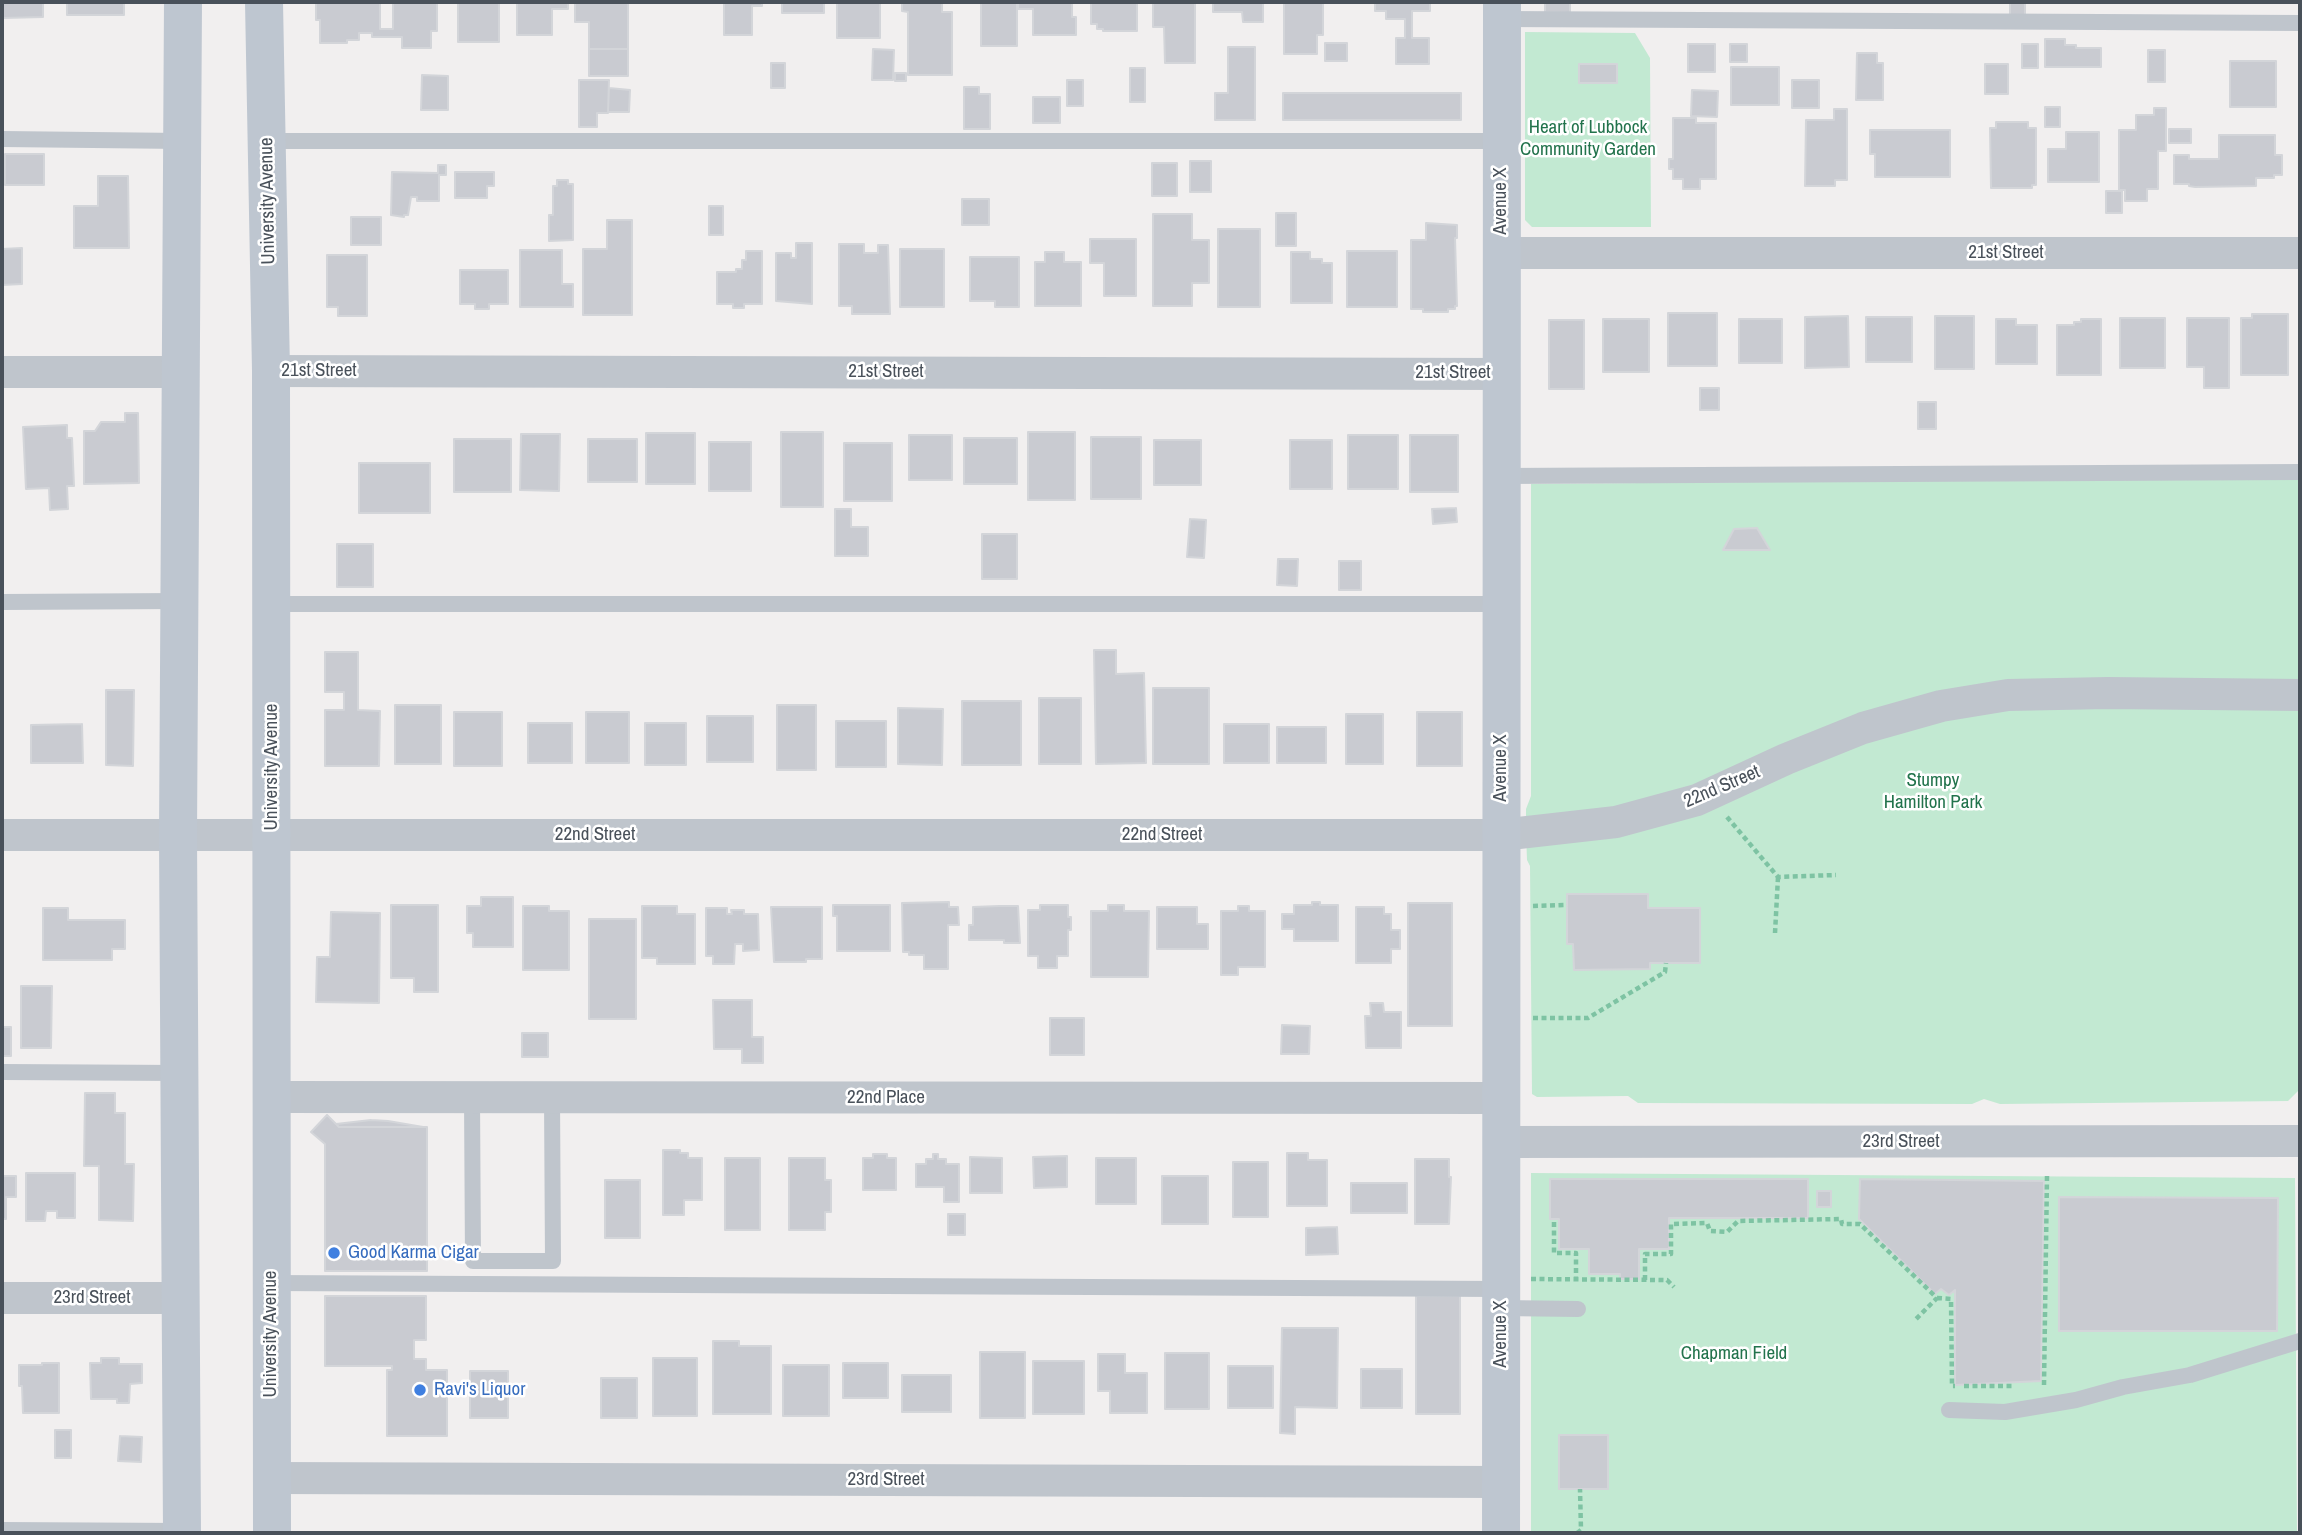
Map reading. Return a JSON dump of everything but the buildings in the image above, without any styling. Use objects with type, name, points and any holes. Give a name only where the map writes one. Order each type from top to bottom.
[{"type":"main road","points":[[182,1532],[178,835],[183,2]]},
{"type":"main road","name":"University Avenue","points":[[264,2],[271,371],[272,1533]]},
{"type":"main road","name":"Avenue X","points":[[1501,1533],[1501,1482],[1511,1292],[1501,1142],[1502,10]]},
{"type":"street","name":"21st Street","points":[[1501,253],[2300,253]]},
{"type":"street","name":"21st Street","points":[[271,371],[1501,373]]},
{"type":"street","points":[[2,372],[181,372]]},
{"type":"street","name":"22nd Street","points":[[2,835],[1501,835],[1616,822],[1697,800],[1786,759],[1863,728],[1941,706],[2008,695],[2300,695]]},
{"type":"street","name":"22nd Place","points":[[272,1097],[1501,1098]]},
{"type":"street","name":"23rd Street","points":[[1501,1142],[2300,1141]]},
{"type":"street","name":"23rd Street","points":[[2,1298],[181,1298]]},
{"type":"street","name":"23rd Street","points":[[272,1478],[1501,1482]]},
{"type":"lane","points":[[1502,10],[2300,23]]},
{"type":"lane","points":[[2,139],[183,141]]},
{"type":"lane","points":[[267,141],[1501,141]]},
{"type":"lane","points":[[1501,476],[2300,472]]},
{"type":"lane","points":[[2,602],[180,601]]},
{"type":"lane","points":[[272,604],[1501,604]]},
{"type":"lane","points":[[2,1072],[180,1073]]},
{"type":"lane","points":[[472,1097],[473,1261],[553,1261],[552,1097]]},
{"type":"lane","points":[[271,1283],[1511,1292],[1578,1309]]},
{"type":"lane","points":[[1949,1410],[2005,1412],[2076,1400],[2123,1387],[2190,1375],[2300,1341]]},
{"type":"lane","points":[[2,1530],[182,1532]]},
{"type":"path","points":[[1724,813],[1778,877],[1775,933]]},
{"type":"path","points":[[1778,877],[1836,875]]},
{"type":"path","points":[[1531,906],[1567,905]]},
{"type":"path","points":[[1532,1017],[1588,1018],[1665,972],[1666,963]]},
{"type":"path","points":[[2031,1386],[2044,1386],[2047,1177]]},
{"type":"path","points":[[1645,1280],[1645,1254],[1671,1254],[1671,1224],[1707,1223],[1710,1231],[1727,1232],[1738,1221],[1841,1219],[1842,1224],[1860,1224],[1937,1298],[1951,1299],[1952,1386],[2018,1386]]},
{"type":"path","points":[[1554,1222],[1554,1253],[1576,1253],[1576,1280]]},
{"type":"path","points":[[1511,1292],[1576,1280],[1667,1280],[1674,1287]]},
{"type":"path","points":[[1916,1320],[1937,1298]]},
{"type":"path","points":[[1577,1533],[1581,1530],[1580,1489]]},
{"type":"green space","name":"Heart of Lubbock Community Garden","points":[[1525,32],[1635,33],[1650,58],[1651,227],[1532,227],[1525,220]]},
{"type":"green space","name":"Stumpy Hamilton Park","points":[[2300,477],[2300,1089],[2288,1101],[2000,1104],[1984,1099],[1972,1104],[1638,1103],[1628,1096],[1537,1097],[1532,1094],[1530,866],[1527,860],[1526,832],[1526,809],[1531,796],[1531,484]]},
{"type":"green space","name":"Chapman Field","points":[[1531,1173],[2295,1178],[2297,1533],[1531,1533]]},
{"type":"place","name":"Good Karma Cigar","points":[[334,1253]]},
{"type":"place","name":"Ravi's Liquor","points":[[420,1390]]}]
